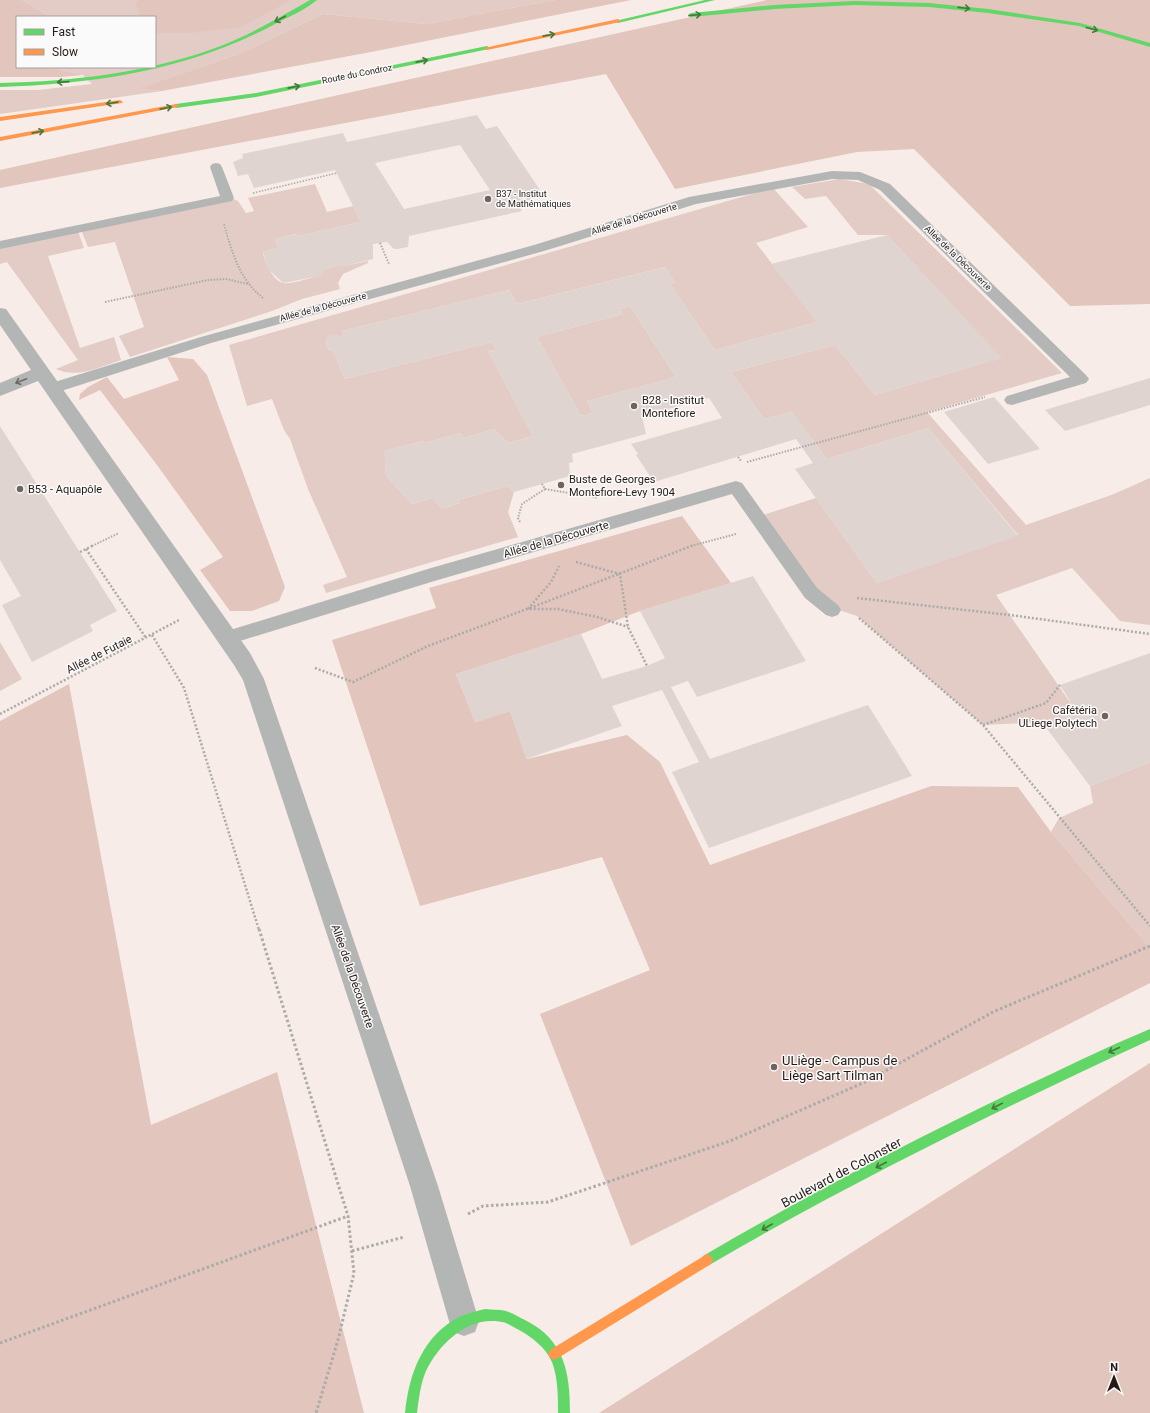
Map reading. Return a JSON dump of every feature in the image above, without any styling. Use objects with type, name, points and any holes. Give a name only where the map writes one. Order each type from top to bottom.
[{"type":"main road","points":[[156,68],[221,48],[279,20],[314,0]]},
{"type":"main road","points":[[637,7],[674,0]]},
{"type":"main road","name":"Route du Condroz","points":[[0,139],[186,104],[256,95],[600,25],[712,0]]},
{"type":"main road","points":[[600,25],[774,6],[855,3],[929,5],[988,11],[1080,25],[1150,45]]},
{"type":"main road","points":[[0,85],[86,81],[155,68]]},
{"type":"main road","points":[[82,133],[196,110],[256,95]]},
{"type":"main road","points":[[0,119],[127,101]]},
{"type":"main road","name":"Boulevard de Colonster","points":[[554,1354],[819,1196],[1058,1076],[1150,1034]]},
{"type":"main road","points":[[411,1413],[410,1405],[416,1378],[427,1354],[444,1334],[464,1320],[485,1314],[506,1316],[526,1325],[543,1340],[554,1354],[564,1388],[564,1413]]},
{"type":"street","name":"Allée de la Découverte","points":[[0,313],[242,659],[253,679],[424,1186],[464,1320]]},
{"type":"street","name":"Allée de la Découverte","points":[[0,390],[47,380]]},
{"type":"lane","points":[[0,245],[222,199],[216,167]]},
{"type":"lane","name":"Allée de la Découverte","points":[[47,380],[539,248],[694,200],[832,175],[860,176],[885,187],[1081,379],[1012,400]]},
{"type":"lane","name":"Allée de la Découverte","points":[[227,638],[330,605],[736,487],[811,593],[832,610]]},
{"type":"path","points":[[303,312],[261,297],[248,284],[238,266],[222,199],[337,174]]},
{"type":"path","points":[[105,302],[208,280],[226,279],[248,284]]},
{"type":"path","points":[[742,464],[994,394],[1012,400]]},
{"type":"path","points":[[531,546],[518,518],[522,504],[545,489],[542,484]]},
{"type":"path","points":[[315,668],[353,682],[428,646],[691,546],[765,526]]},
{"type":"path","points":[[80,552],[114,536]]},
{"type":"path","points":[[553,540],[562,558],[620,574]]},
{"type":"path","points":[[86,549],[146,638]]},
{"type":"path","points":[[527,609],[551,582],[562,558]]},
{"type":"path","points":[[620,574],[628,627],[647,666]]},
{"type":"path","points":[[811,593],[1010,615],[1150,634]]},
{"type":"path","name":"Allée de Futaie","points":[[0,714],[152,635],[203,605]]},
{"type":"path","points":[[527,609],[558,609],[597,617],[628,627]]},
{"type":"path","points":[[832,610],[857,616],[983,725],[1150,926]]},
{"type":"path","points":[[152,635],[184,688],[348,1216],[354,1273],[338,1340],[316,1413]]},
{"type":"path","points":[[983,725],[1046,703],[1060,685]]},
{"type":"path","points":[[352,1251],[437,1229],[483,1206],[548,1202],[730,1141],[863,1083],[995,1011],[1150,946]]},
{"type":"path","points":[[0,1343],[348,1216]]},
{"type":"shaded area","points":[[0,0],[22,0],[48,16],[16,16],[16,68],[54,68],[83,75],[61,77],[0,77]]},
{"type":"shaded area","points":[[22,0],[555,0],[426,24],[323,14],[239,54],[138,89],[162,91],[0,114],[0,90],[38,90],[92,84],[83,75],[54,68],[156,68],[156,16],[48,16]]},
{"type":"shaded area","points":[[139,0],[291,0],[241,27],[190,33],[156,33],[156,16],[141,16],[135,4]]},
{"type":"shaded area","points":[[555,0],[631,0],[371,52],[162,91],[137,89],[239,54],[323,14],[426,24]]},
{"type":"shaded area","points":[[767,0],[1150,0],[1150,304],[1070,306],[914,149],[857,152],[675,189],[606,74],[0,188],[0,170]]},
{"type":"shaded area","points":[[839,179],[869,184],[1062,373],[927,412],[1026,525],[1114,494],[1150,478],[1150,625],[1120,621],[1072,568],[996,595],[1076,711],[1042,722],[983,725],[857,616],[836,609],[811,587],[763,515],[816,498],[877,583],[1018,535],[928,428],[827,459],[792,412],[764,419],[731,372],[835,345],[875,395],[1001,358],[887,235],[858,235],[826,196],[805,199],[792,187]]},
{"type":"shaded area","points":[[315,184],[327,212],[353,206],[361,222],[298,236],[296,234],[275,239],[278,248],[263,252],[267,265],[273,275],[276,279],[283,283],[291,283],[320,276],[324,269],[339,265],[345,266],[368,261],[368,263],[343,274],[338,283],[340,289],[302,299],[272,311],[130,357],[119,336],[144,327],[115,242],[88,247],[81,230],[233,199],[238,201],[246,213],[254,211],[248,198]]},
{"type":"shaded area","points":[[773,188],[808,227],[756,243],[817,322],[715,350],[670,284],[675,282],[665,267],[517,304],[509,290],[342,331],[344,337],[341,338],[336,335],[327,337],[326,342],[329,350],[333,351],[345,379],[492,342],[496,350],[488,351],[533,436],[508,443],[494,429],[463,438],[461,433],[424,443],[423,441],[385,451],[386,476],[412,504],[433,498],[442,509],[460,503],[458,500],[508,486],[514,492],[508,512],[518,537],[326,593],[323,585],[347,577],[308,489],[290,439],[284,430],[272,399],[247,406],[229,345]]},
{"type":"shaded area","points":[[78,231],[84,248],[48,256],[80,348],[114,337],[121,360],[97,369],[72,373],[56,369],[78,360],[7,262],[0,264],[0,247]]},
{"type":"shaded area","points":[[630,306],[676,377],[587,401],[593,413],[581,416],[537,337],[623,314],[619,309]]},
{"type":"shaded area","points":[[167,357],[193,359],[207,375],[285,587],[279,601],[252,611],[230,611],[200,570],[223,557],[157,465],[100,390],[79,400],[80,394],[88,387],[107,377],[124,399],[179,380]]},
{"type":"shaded area","points":[[682,516],[731,583],[640,611],[581,634],[456,674],[475,722],[510,711],[527,759],[627,735],[660,762],[710,865],[931,786],[1018,787],[1051,832],[1150,948],[1150,983],[631,1246],[540,1014],[650,970],[602,857],[420,906],[332,640],[436,608],[429,588]]},
{"type":"shaded area","points":[[0,642],[22,679],[0,691]]},
{"type":"shaded area","points":[[69,684],[151,1125],[277,1072],[364,1413],[0,1413],[0,721]]},
{"type":"shaded area","points":[[1150,762],[1150,948],[1051,832],[1059,818],[1093,803],[1090,786]]},
{"type":"shaded area","points":[[1150,1063],[1150,1413],[599,1413]]},
{"type":"building","name":"B37 - Institut de Mathématiques","points":[[477,115],[486,129],[497,126],[544,196],[517,203],[522,211],[409,236],[408,247],[394,249],[387,242],[373,244],[373,259],[345,266],[339,265],[324,269],[324,273],[320,276],[283,283],[268,269],[263,252],[278,248],[274,239],[297,234],[298,236],[361,222],[335,170],[254,188],[248,174],[238,176],[233,162],[243,158],[242,154],[343,133],[347,142]],"holes":[[[460,145],[490,190],[404,209],[375,163]]]},
{"type":"building","name":"B28 - Institut Montefiore","points":[[887,235],[1002,358],[875,395],[835,345],[731,372],[764,419],[792,411],[827,459],[928,428],[1018,536],[877,583],[795,469],[813,463],[796,439],[654,482],[636,455],[638,454],[631,444],[722,418],[709,398],[642,416],[646,434],[572,454],[573,462],[569,463],[570,476],[514,492],[508,486],[458,500],[460,503],[442,509],[433,498],[412,504],[386,476],[384,451],[424,441],[424,443],[461,433],[463,438],[494,429],[508,443],[533,436],[488,351],[496,350],[492,342],[345,379],[333,351],[329,350],[326,342],[327,337],[332,335],[336,335],[341,338],[344,337],[342,331],[509,290],[517,304],[665,267],[676,283],[670,284],[715,350],[817,322],[771,264]],"holes":[[[630,306],[676,377],[587,401],[593,413],[581,416],[537,337],[623,314],[619,309]]]},
{"type":"building","points":[[1150,378],[1150,405],[1065,431],[1045,410]]},
{"type":"building","points":[[994,397],[1040,449],[988,464],[944,412]]},
{"type":"building","name":"B53 - Aquapôle","points":[[0,426],[117,611],[90,625],[93,631],[32,662],[2,605],[21,596],[0,560]]},
{"type":"building","points":[[753,576],[806,661],[697,697],[688,681],[671,687],[710,759],[868,705],[912,776],[709,848],[672,772],[699,762],[662,690],[612,706],[622,726],[526,759],[510,711],[475,723],[456,674],[581,634],[602,679],[647,666],[665,658],[640,611]]},
{"type":"building","name":"Cafétéria ULiege Polytech","points":[[1150,653],[1150,762],[1090,786],[1042,722],[1076,711],[1060,685]]},
{"type":"traffic: fast","points":[[156,67],[193,57],[232,43],[268,26],[314,0]]},
{"type":"traffic: fast","points":[[618,21],[712,0]]},
{"type":"traffic: fast","points":[[691,15],[774,7],[855,3],[929,5],[988,11],[1080,25],[1150,45]]},
{"type":"traffic: fast","points":[[176,106],[256,95],[487,48]]},
{"type":"traffic: fast","points":[[0,85],[56,83],[84,80],[152,68]]},
{"type":"traffic: fast","points":[[707,1260],[870,1169],[981,1113],[1150,1034]]},
{"type":"traffic: fast","points":[[411,1413],[413,1391],[421,1369],[432,1349],[447,1333],[465,1321],[485,1315],[506,1317],[528,1328],[549,1346],[554,1353],[562,1375],[564,1413]]},
{"type":"traffic: slow","points":[[487,48],[618,21]]},
{"type":"traffic: slow","points":[[0,119],[120,102]]},
{"type":"traffic: slow","points":[[0,139],[176,106]]},
{"type":"traffic: slow","points":[[554,1354],[707,1260]]},
{"type":"place","name":"B37 - Institut de Mathématiques","points":[[488,199]]},
{"type":"place","name":"B28 - Institut Montefiore","points":[[634,406]]},
{"type":"place","name":"Buste de Georges Montefiore-Levy 1904","points":[[561,485]]},
{"type":"place","name":"B53 - Aquapôle","points":[[20,489]]},
{"type":"place","name":"Cafétéria ULiege Polytech","points":[[1105,716]]},
{"type":"place","name":"ULiège - Campus de Liège Sart Tilman","points":[[774,1067]]}]
